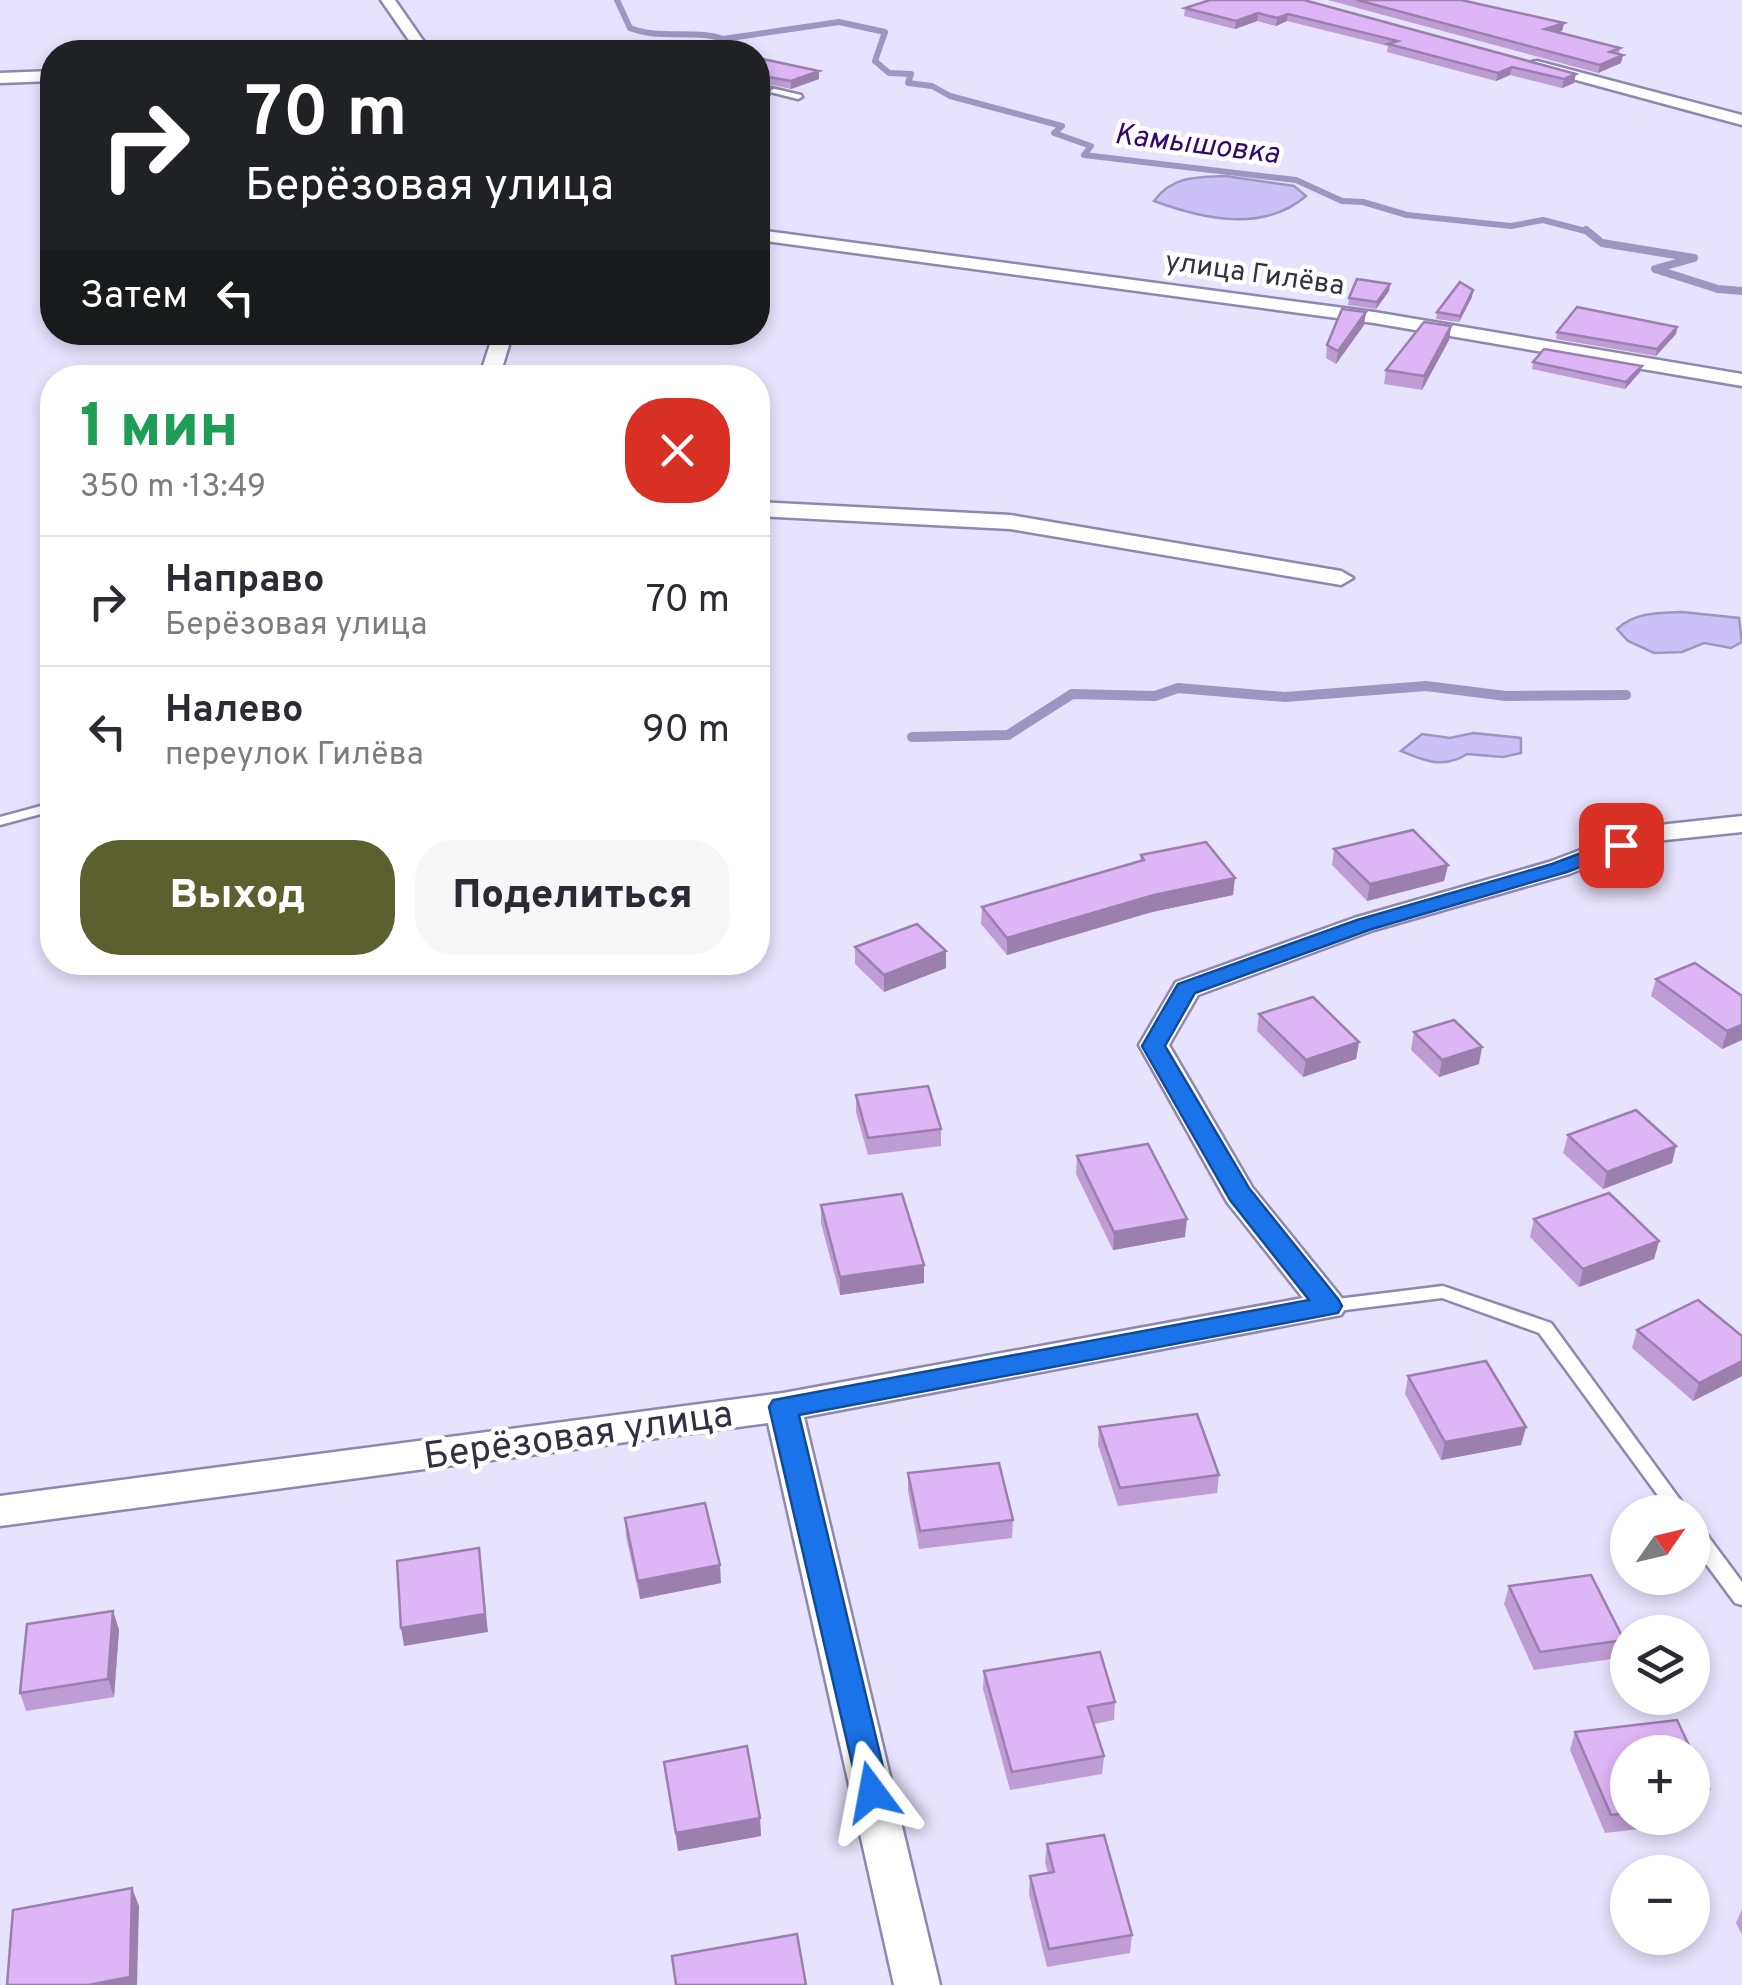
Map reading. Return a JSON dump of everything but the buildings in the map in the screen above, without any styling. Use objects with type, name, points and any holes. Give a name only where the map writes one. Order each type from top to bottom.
[{"type":"street","points":[[388,0],[413,40]]},
{"type":"street","points":[[1521,60],[1742,120]]},
{"type":"street","points":[[0,78],[40,76]]},
{"type":"street","name":"улица Гилёва","points":[[770,238],[1406,324],[1742,380]]},
{"type":"street","points":[[770,509],[1010,522],[1341,578]]},
{"type":"street","points":[[1329,1306],[1239,1194],[1154,1046],[1186,989],[1364,924],[1560,868],[1652,833],[1742,824]]},
{"type":"street","name":"Берёзовая улица","points":[[0,1510],[783,1407],[1329,1306]]},
{"type":"street","points":[[783,1407],[918,1985]]},
{"type":"lane","points":[[770,90],[798,97]]},
{"type":"lane","points":[[0,821],[40,809]]},
{"type":"lane","points":[[1329,1306],[1443,1292],[1545,1328],[1668,1495]]},
{"type":"lane","points":[[1710,1553],[1742,1596]]},
{"type":"shaded area","points":[[1225,176],[1294,186],[1306,196],[1289,208],[1252,219],[1212,217],[1154,201],[1177,182]]},
{"type":"shaded area","points":[[1682,612],[1739,618],[1742,642],[1731,648],[1704,643],[1682,652],[1654,653],[1628,641],[1617,629],[1639,616]]},
{"type":"shaded area","points":[[1473,733],[1521,738],[1521,753],[1503,757],[1467,754],[1442,762],[1401,751],[1422,734],[1450,738]]},
{"type":"waterway","name":"Камышовка","points":[[617,0],[630,28],[641,32],[723,39],[839,22],[885,32],[875,61],[889,73],[911,74],[908,83],[932,86],[950,96],[1062,126],[1054,133],[1091,146],[1084,155],[1296,180],[1342,201],[1363,202],[1407,215],[1511,226],[1543,220],[1588,232]]},
{"type":"waterway","name":"Камышовка","points":[[1588,232],[1602,243],[1694,258],[1655,269],[1718,289],[1742,291]]},
{"type":"waterway","points":[[912,737],[1008,735],[1072,694],[1155,696],[1178,688],[1285,697],[1426,686],[1506,696],[1626,695]]},
{"type":"route","points":[[872,1792],[783,1407],[1329,1306],[1239,1194],[1154,1046],[1186,989],[1364,924],[1560,868],[1621,845]]}]
